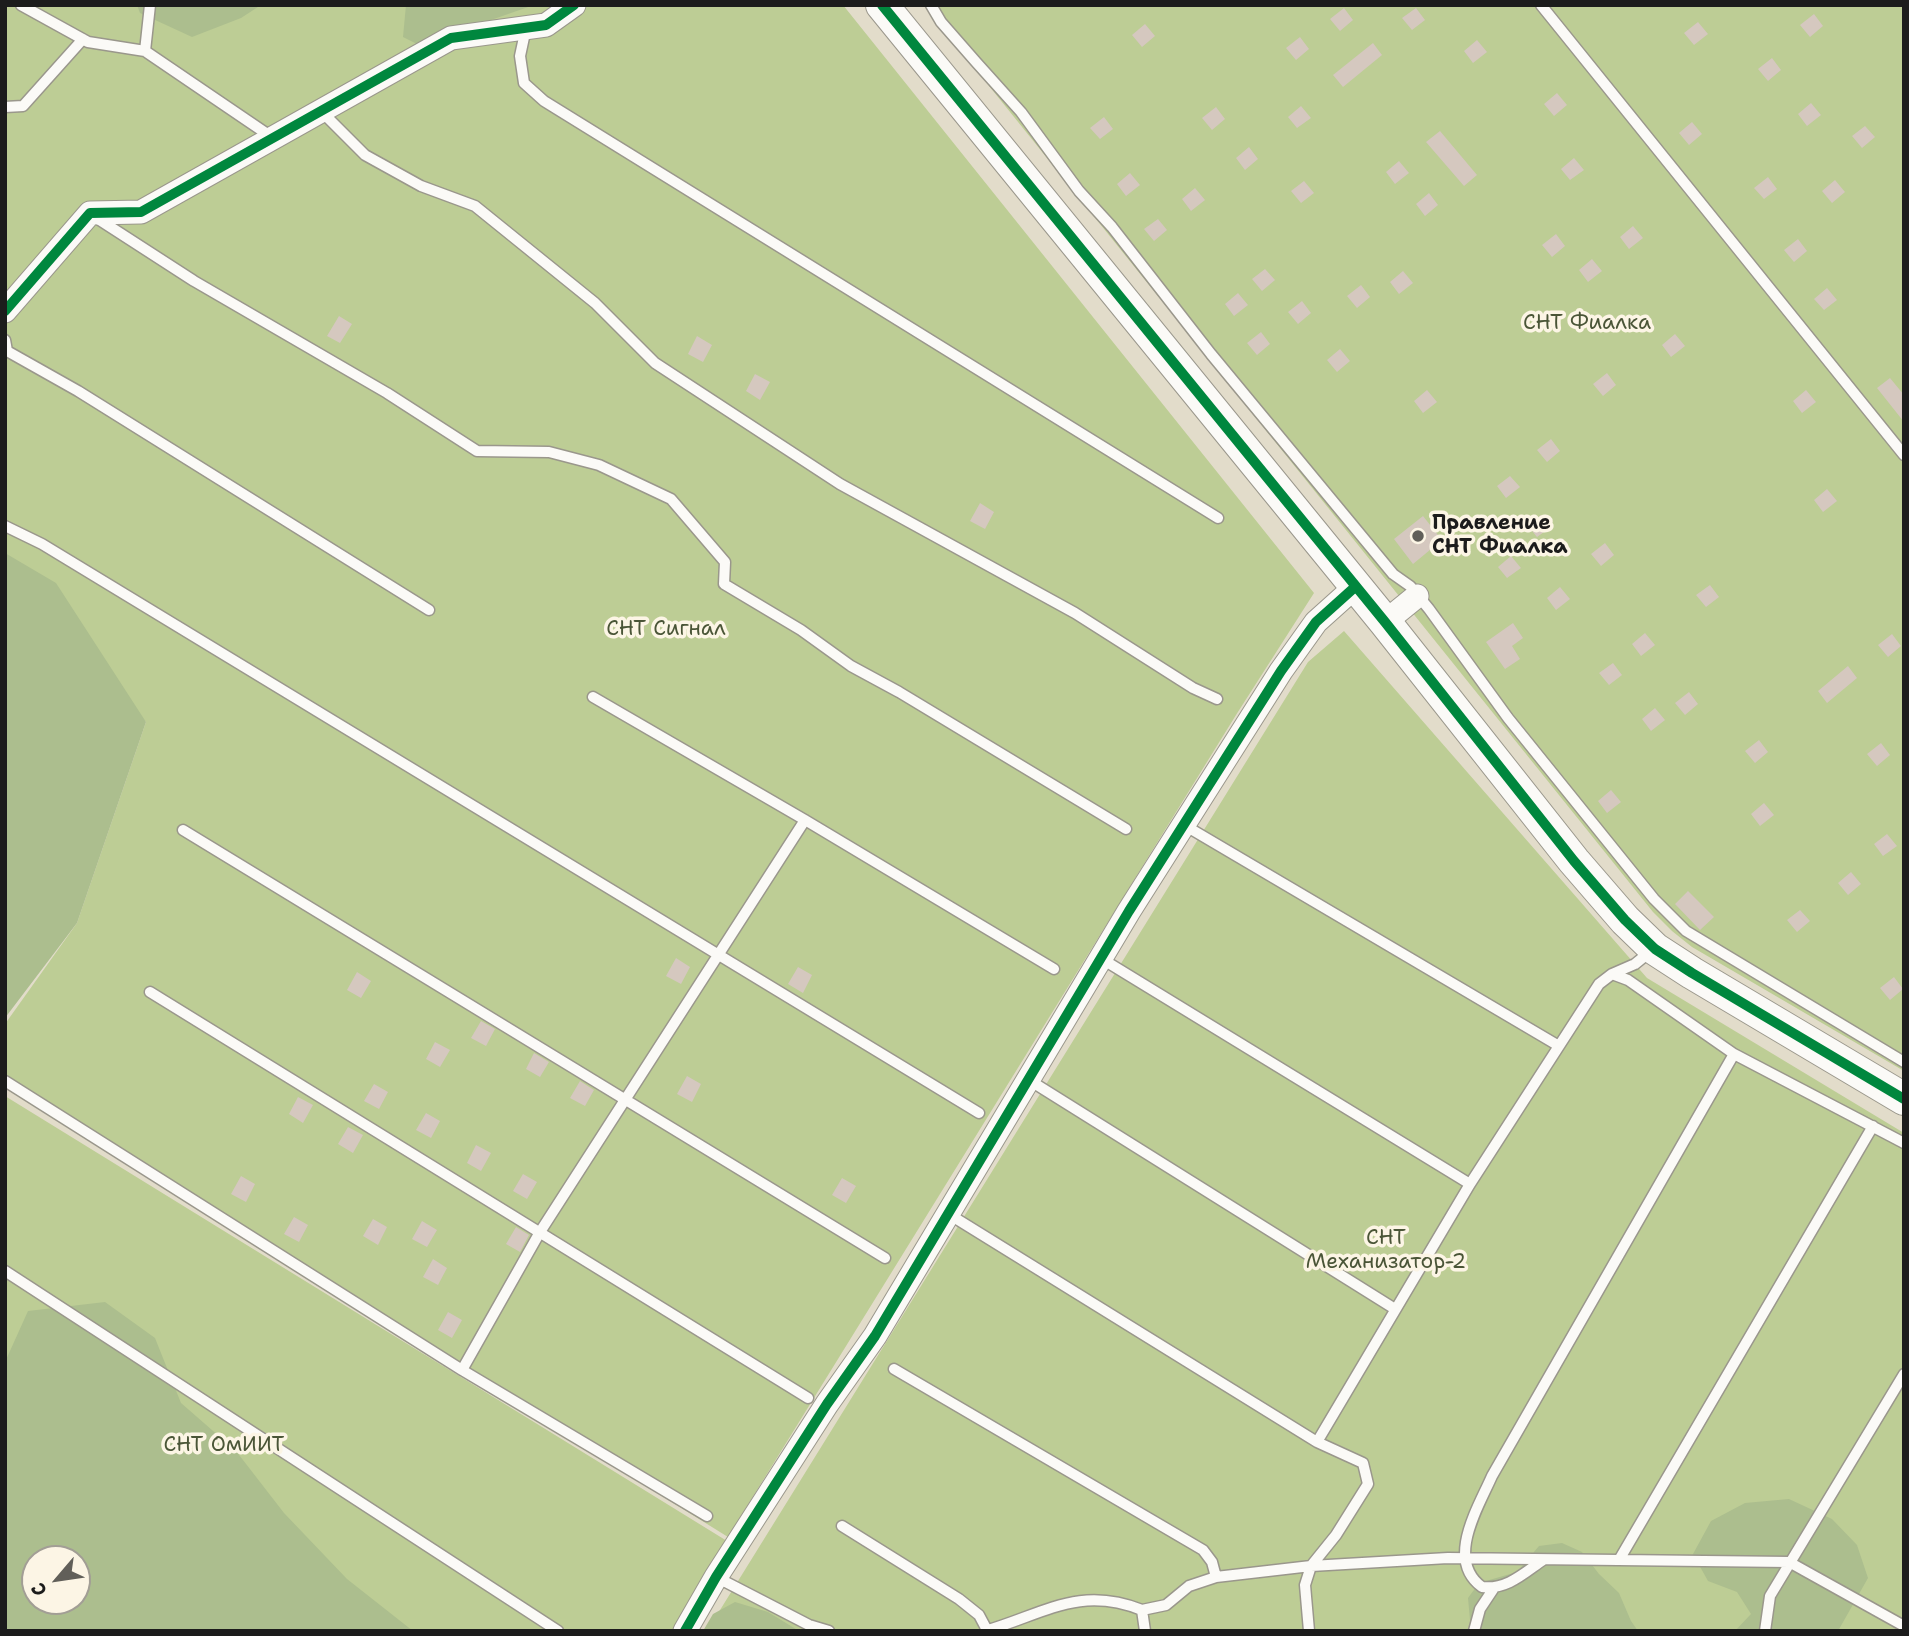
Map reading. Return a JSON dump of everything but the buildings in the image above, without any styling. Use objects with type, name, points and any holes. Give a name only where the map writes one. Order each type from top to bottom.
[{"type":"street","points":[[5,311],[90,213],[141,212],[451,38],[546,25],[575,5]]},
{"type":"street","points":[[881,5],[1385,622],[1574,861],[1625,920],[1655,948],[1692,973],[1904,1099]]},
{"type":"street","points":[[684,1631],[716,1577],[874,1336],[1101,959],[1300,643],[1316,622],[1355,587]]},
{"type":"street","points":[[1385,622],[1418,596]]},
{"type":"lane","points":[[21,5],[88,42],[145,51],[273,138]]},
{"type":"lane","points":[[145,51],[150,5]]},
{"type":"lane","points":[[930,5],[941,22],[1021,112],[1079,191],[1139,261],[1211,354],[1393,574],[1410,586],[1508,718],[1654,899],[1686,931],[1904,1062]]},
{"type":"lane","points":[[1541,5],[1904,456]]},
{"type":"lane","points":[[526,28],[520,57],[524,83],[544,101],[1218,518]]},
{"type":"lane","points":[[5,107],[23,106],[83,39]]},
{"type":"lane","points":[[321,111],[365,155],[421,186],[475,206],[595,303],[655,363],[840,484],[1075,613],[1193,688],[1217,699]]},
{"type":"lane","points":[[90,213],[194,281],[387,393],[477,452],[549,452],[599,465],[671,499],[725,562],[724,584],[801,631],[850,666],[899,692],[1126,829]]},
{"type":"lane","points":[[5,340],[7,351],[78,391],[429,610]]},
{"type":"lane","points":[[5,526],[42,544],[979,1113]]},
{"type":"lane","points":[[593,697],[1054,969]]},
{"type":"lane","points":[[462,1370],[540,1232],[805,820]]},
{"type":"lane","points":[[1184,825],[1559,1046]]},
{"type":"lane","points":[[183,830],[885,1258]]},
{"type":"lane","points":[[1317,1442],[1470,1184],[1600,984],[1612,974],[1636,964],[1655,948]]},
{"type":"lane","points":[[1101,959],[1470,1184]]},
{"type":"lane","points":[[1612,974],[1628,980],[1734,1054],[1904,1143]]},
{"type":"lane","points":[[149,992],[808,1398]]},
{"type":"lane","points":[[1543,1560],[1513,1581],[1493,1588],[1482,1587],[1467,1572],[1465,1545],[1492,1476],[1734,1054]]},
{"type":"lane","points":[[1029,1080],[1395,1309]]},
{"type":"lane","points":[[5,1081],[462,1370],[707,1516]]},
{"type":"lane","points":[[1619,1560],[1873,1126]]},
{"type":"lane","points":[[947,1213],[1317,1442],[1363,1464],[1368,1484],[1336,1535],[1311,1566],[1305,1585],[1309,1631]]},
{"type":"lane","points":[[5,1271],[558,1631]]},
{"type":"lane","points":[[894,1369],[1203,1550],[1212,1562],[1216,1577]]},
{"type":"lane","points":[[1765,1631],[1770,1596],[1904,1374]]},
{"type":"lane","points":[[842,1526],[959,1599],[979,1615],[986,1630],[1016,1622],[1045,1608],[1068,1602],[1098,1600],[1123,1603],[1142,1610],[1166,1605],[1189,1586],[1216,1577],[1311,1566],[1465,1558],[1789,1562],[1904,1626]]},
{"type":"lane","points":[[716,1577],[809,1625],[829,1631]]},
{"type":"lane","points":[[1474,1631],[1480,1609],[1493,1588]]},
{"type":"lane","points":[[1142,1610],[1145,1631]]},
{"type":"green space","name":"СНТ Сигнал","points":[[5,5],[843,5],[1314,593],[728,1537],[5,1088],[5,1024],[77,923],[146,722],[5,581]]},
{"type":"green space","points":[[137,5],[261,5],[241,18],[192,37],[140,13]]},
{"type":"green space","points":[[406,5],[534,5],[419,45],[403,37]]},
{"type":"green space","name":"СНТ Фиалка","points":[[924,5],[1904,5],[1904,1071],[1692,947],[1653,912]]},
{"type":"green space","points":[[5,553],[56,583],[146,722],[77,923],[5,1018]]},
{"type":"green space","name":"СНТ Механизатор-2","points":[[1344,631],[1647,978],[1904,1133],[1904,1631],[707,1631],[1308,662]]},
{"type":"green space","name":"СНТ ОмИИТ","points":[[5,1096],[727,1541],[673,1631],[5,1631]]},
{"type":"green space","points":[[105,1302],[155,1338],[181,1403],[236,1451],[284,1513],[347,1579],[413,1631],[5,1631],[5,1362],[28,1311]]},
{"type":"green space","points":[[1789,1499],[1832,1519],[1857,1545],[1868,1578],[1838,1631],[1735,1631],[1751,1614],[1737,1592],[1708,1581],[1693,1554],[1711,1521],[1745,1503]]},
{"type":"green space","points":[[1562,1543],[1582,1552],[1599,1574],[1619,1593],[1638,1631],[1471,1631],[1468,1598],[1479,1583],[1517,1572],[1539,1546]]},
{"type":"green space","points":[[735,1602],[768,1612],[799,1631],[703,1631],[713,1614]]},
{"type":"cycle path","points":[[5,311],[90,213],[141,212],[451,38],[546,25],[574,5]]},
{"type":"cycle path","points":[[882,5],[1385,622],[1574,861],[1625,920],[1655,949],[1692,973],[1904,1099]]},
{"type":"cycle path","points":[[685,1631],[716,1577],[827,1404],[875,1336],[1129,911],[1281,671],[1316,622],[1355,587]]},
{"type":"place","name":"Правление СНТ Фиалка","points":[[1418,536]]}]
